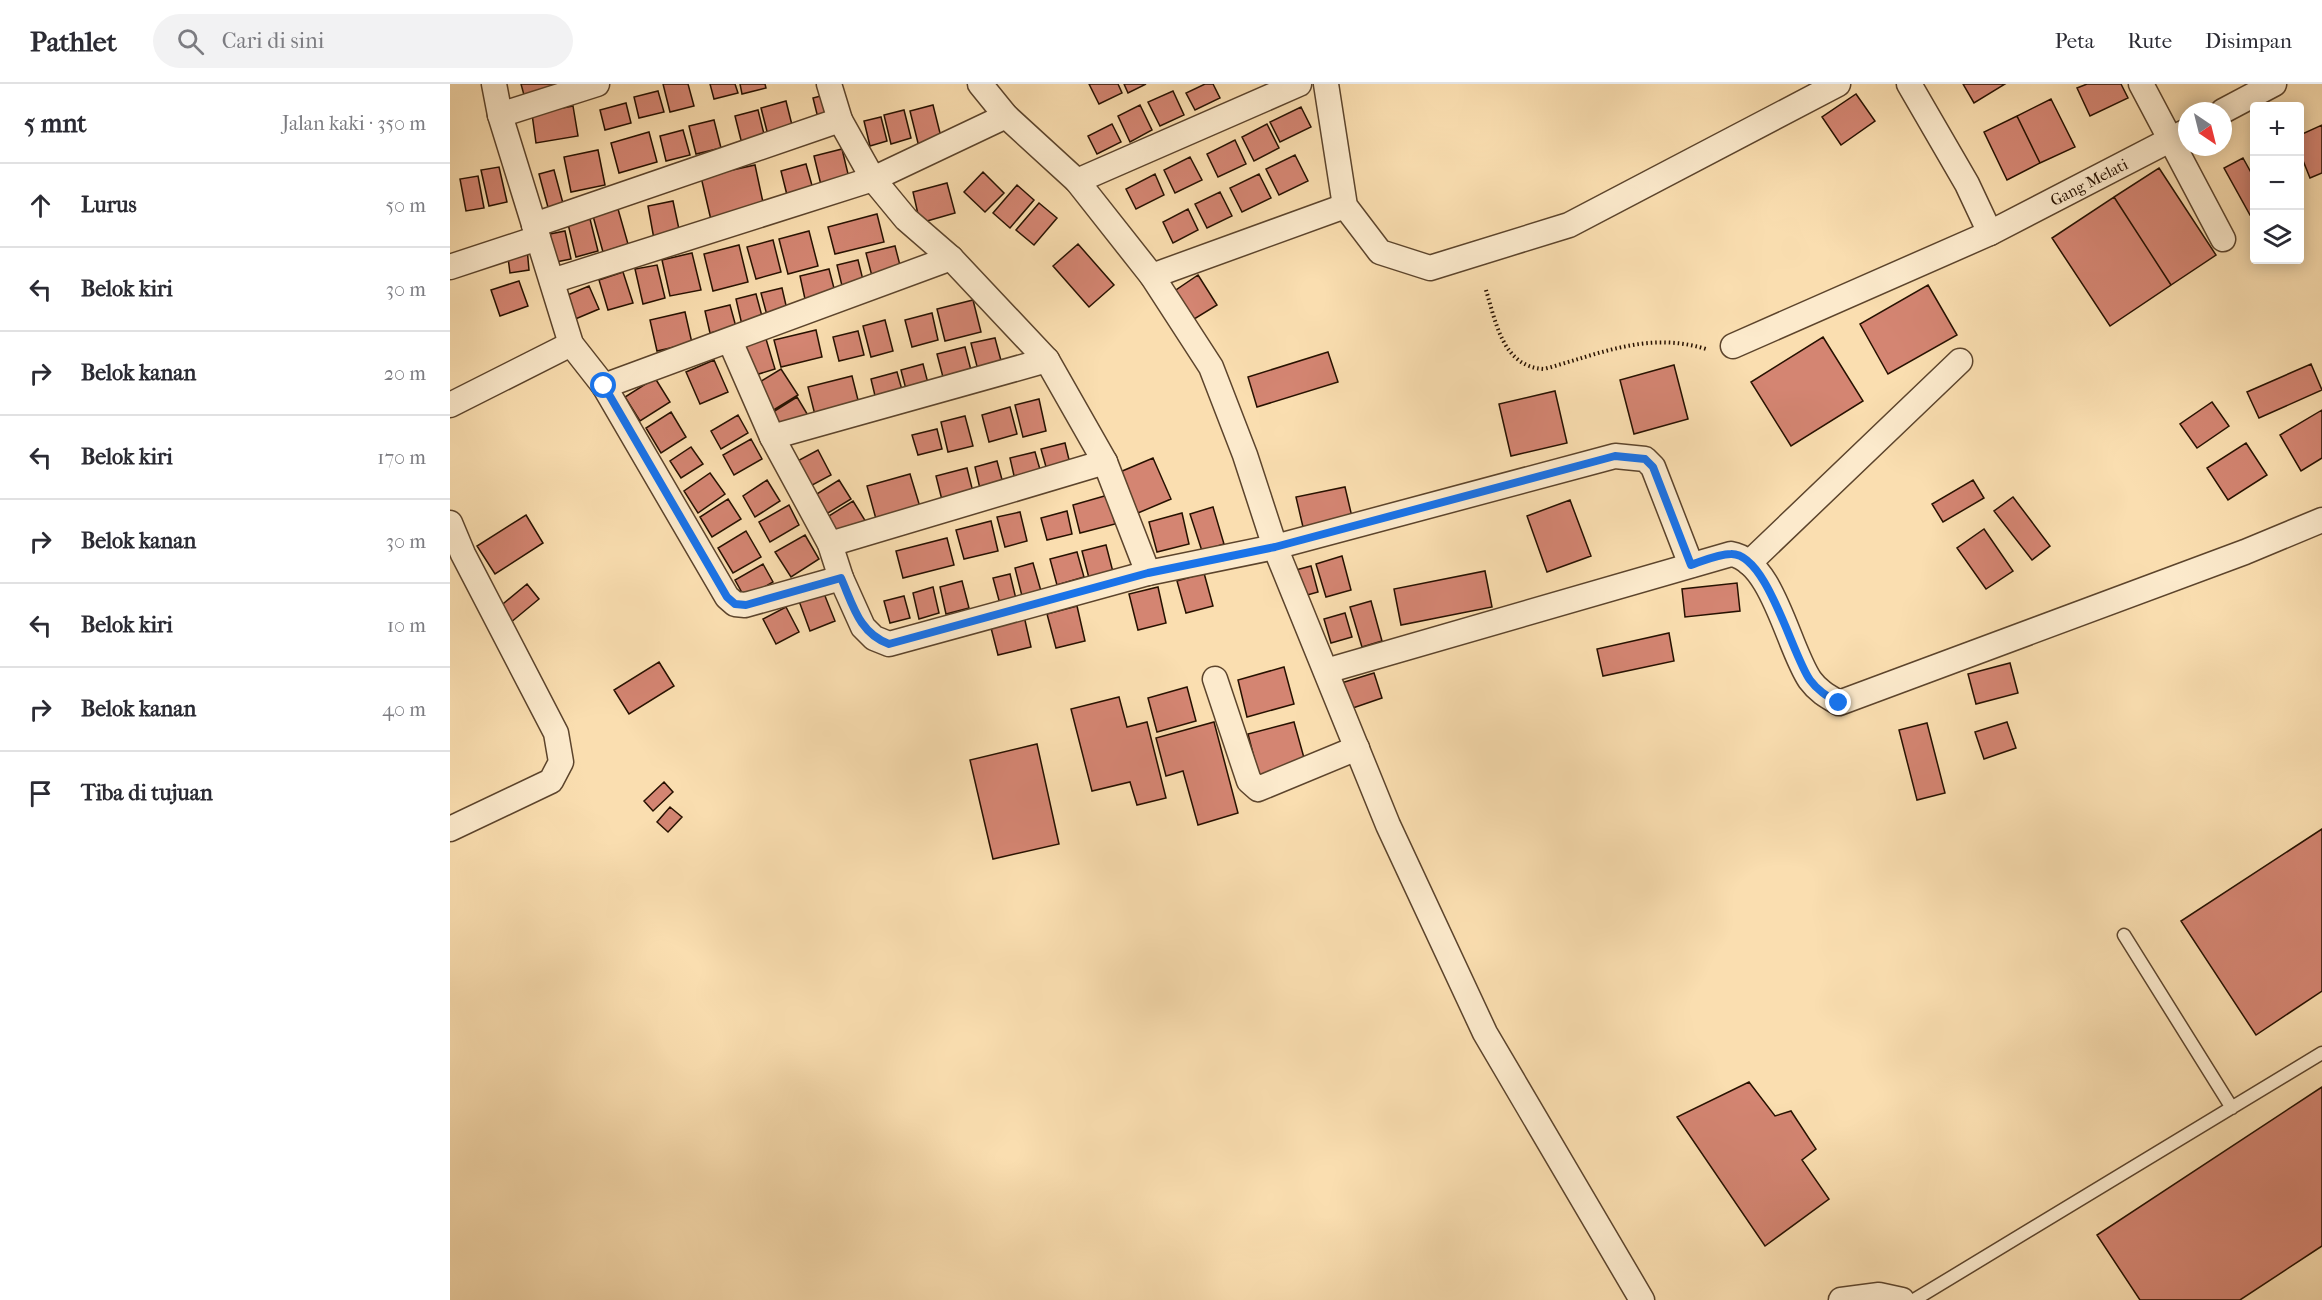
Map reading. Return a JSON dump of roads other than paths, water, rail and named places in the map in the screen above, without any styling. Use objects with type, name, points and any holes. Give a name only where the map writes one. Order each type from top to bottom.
[{"type":"street","points":[[494,84],[500,116],[572,344],[604,386],[727,597],[735,604],[746,605],[841,578]]},
{"type":"street","points":[[500,116],[597,84]]},
{"type":"street","points":[[829,84],[840,120],[873,179],[906,219],[951,258],[1047,360],[1105,462],[1148,573]]},
{"type":"street","points":[[1077,181],[1299,84]]},
{"type":"street","points":[[1326,84],[1346,206],[1380,252],[1430,268],[1569,225],[1838,84]]},
{"type":"street","points":[[1909,84],[1967,184],[1990,233]]},
{"type":"street","points":[[2141,84],[2178,134]]},
{"type":"street","points":[[2232,106],[2274,84]]},
{"type":"street","points":[[986,86],[1006,116],[1077,181],[1152,276],[1211,367],[1245,455],[1275,547],[1388,825],[1485,1033],[1642,1300]]},
{"type":"street","points":[[552,281],[873,179],[1006,116]]},
{"type":"street","points":[[450,267],[536,231],[840,120]]},
{"type":"street","name":"Gang Melati","points":[[1733,346],[1990,233],[2178,136]]},
{"type":"street","points":[[2188,156],[2223,238]]},
{"type":"street","points":[[1152,276],[1346,206]]},
{"type":"street","points":[[604,386],[951,258]]},
{"type":"street","points":[[730,341],[772,437],[830,544],[841,578],[863,627],[874,638],[889,644],[1148,573],[1275,547],[1615,456],[1634,456],[1645,459],[1653,467],[1691,565]]},
{"type":"street","points":[[450,405],[572,344]]},
{"type":"street","points":[[772,437],[1047,360]]},
{"type":"street","points":[[1749,563],[1960,361]]},
{"type":"street","points":[[830,544],[1105,462]]},
{"type":"street","points":[[1326,671],[1731,554],[1739,555],[1763,577],[1809,679],[1822,694],[1839,703],[2245,552],[2322,520]]},
{"type":"street","points":[[450,523],[463,554],[556,733],[561,748],[561,762],[551,782],[450,829]]},
{"type":"street","points":[[1215,680],[1249,781],[1258,789],[1357,748]]},
{"type":"street","points":[[1841,1300],[1879,1295],[1902,1300]]},
{"type":"lane","points":[[2124,935],[2232,1108]]},
{"type":"lane","points":[[1914,1300],[2322,1053]]}]
